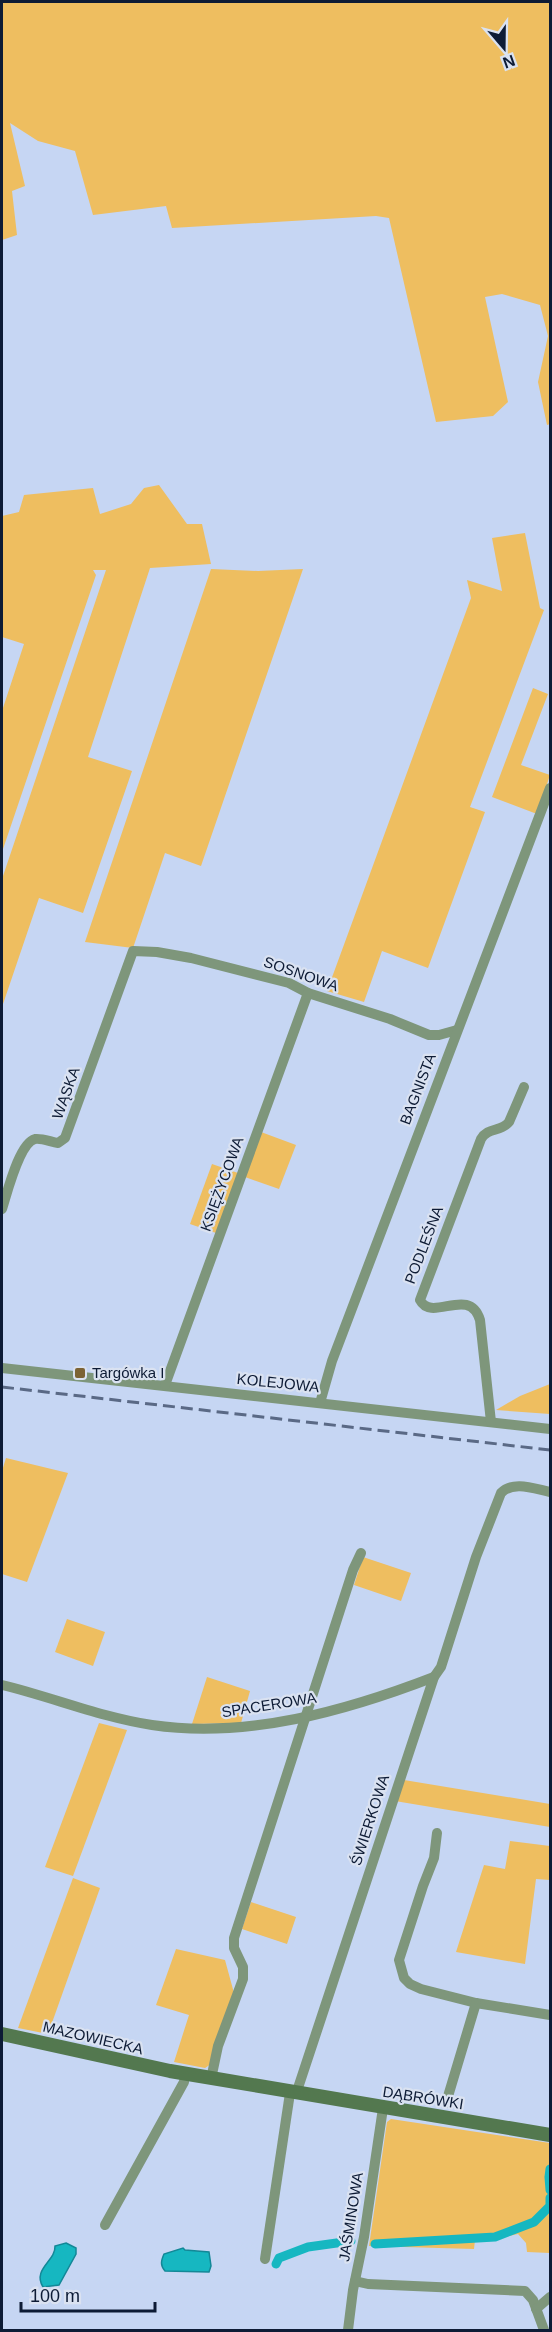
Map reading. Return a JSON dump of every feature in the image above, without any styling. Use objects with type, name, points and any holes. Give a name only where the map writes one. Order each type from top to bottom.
[{"type":"street","name":"BAGNISTA","points":[[320,1403],[332,1361],[550,788]]},
{"type":"street","name":"SOSNOWA","points":[[133,951],[157,952],[191,958],[289,983],[308,993],[390,1019],[429,1035],[457,1030]]},
{"type":"street","name":"WĄSKA","points":[[2,1209],[26,1144],[38,1138],[58,1143],[65,1138],[133,951]]},
{"type":"street","name":"KSIĘŻYCOWA","points":[[165,1385],[308,993]]},
{"type":"street","name":"PODLEŚNA","points":[[491,1422],[480,1320],[472,1306],[466,1304],[430,1308],[422,1304],[420,1300],[481,1139],[489,1131],[505,1127],[524,1087]]},
{"type":"street","name":"KOLEJOWA","points":[[2,1368],[550,1429]]},
{"type":"street","name":"ŚWIERKOWA","points":[[293,2093],[434,1677],[441,1667],[476,1557],[501,1493],[504,1489],[514,1486],[550,1492]]},
{"type":"street","points":[[212,2079],[218,2046],[243,1979],[243,1967],[234,1948],[234,1938],[353,1570],[361,1553]]},
{"type":"street","name":"SPACEROWA","points":[[2,1685],[36,1693],[88,1711],[152,1725],[211,1729],[234,1728],[306,1716],[373,1698],[434,1677]]},
{"type":"street","points":[[437,1833],[434,1858],[402,1947],[399,1966],[410,1984],[476,2002],[550,2015]]},
{"type":"street","points":[[446,2103],[476,2002]]},
{"type":"street","name":"MAZOWIECKA","points":[[2,2034],[181,2073]]},
{"type":"street","points":[[105,2225],[184,2082],[181,2073]]},
{"type":"street","name":"DĄBRÓWKI","points":[[181,2073],[550,2135]]},
{"type":"street","points":[[265,2259],[293,2093]]},
{"type":"street","name":"JAŚMINOWA","points":[[348,2331],[382,2108]]},
{"type":"street","points":[[355,2281],[368,2284],[525,2291],[533,2300],[544,2331]]},
{"type":"street","points":[[536,2308],[550,2297]]},
{"type":"shaded area","points":[[2,2],[550,2],[550,424],[547,425],[538,382],[548,336],[540,305],[502,294],[485,297],[508,402],[493,416],[436,422],[389,218],[376,216],[172,228],[166,206],[93,215],[75,151],[38,141],[10,123],[25,186],[12,191],[17,235],[2,240]]},
{"type":"shaded area","points":[[159,485],[187,524],[202,524],[211,564],[150,568],[88,757],[132,771],[83,913],[39,898],[2,1007],[2,879],[106,570],[93,570],[96,575],[2,852],[2,711],[24,644],[2,637],[2,516],[19,512],[24,495],[93,488],[100,514],[131,504],[144,488]]},
{"type":"shaded area","points":[[525,533],[540,608],[544,610],[470,807],[485,812],[428,968],[382,951],[364,1002],[327,991],[471,598],[467,580],[502,591],[492,538]]},
{"type":"shaded area","points":[[211,569],[258,571],[303,569],[201,866],[165,853],[133,948],[85,942]]},
{"type":"shaded area","points":[[533,688],[548,694],[521,765],[550,775],[537,814],[492,797]]},
{"type":"shaded area","points":[[261,1132],[296,1145],[279,1189],[245,1177]]},
{"type":"shaded area","points":[[212,1164],[238,1173],[216,1233],[190,1224]]},
{"type":"shaded area","points":[[550,1384],[550,1414],[496,1410],[520,1396]]},
{"type":"shaded area","points":[[6,1458],[68,1473],[27,1582],[2,1574],[2,1471]]},
{"type":"shaded area","points":[[363,1557],[411,1573],[401,1601],[354,1585]]},
{"type":"shaded area","points":[[67,1619],[105,1632],[93,1666],[55,1652]]},
{"type":"shaded area","points":[[207,1677],[250,1691],[241,1723],[192,1724]]},
{"type":"shaded area","points":[[99,1723],[127,1730],[73,1876],[45,1867]]},
{"type":"shaded area","points":[[404,1780],[550,1804],[550,1827],[395,1801]]},
{"type":"shaded area","points":[[510,1841],[550,1846],[550,1880],[536,1879],[525,1964],[456,1952],[484,1865],[505,1869]]},
{"type":"shaded area","points":[[73,1878],[100,1888],[48,2034],[18,2028]]},
{"type":"shaded area","points":[[251,1902],[296,1917],[287,1944],[242,1929]]},
{"type":"shaded area","points":[[176,1949],[225,1960],[234,1993],[211,2064],[205,2068],[174,2062],[189,2015],[156,2005]]},
{"type":"shaded area","points":[[391,2119],[550,2143],[550,2253],[527,2252],[526,2243],[518,2234],[475,2240],[474,2249],[369,2246],[387,2122]]},
{"type":"shaded area","points":[[66,2243],[76,2248],[76,2254],[59,2285],[43,2287],[40,2281],[42,2270],[52,2256],[55,2246]]},
{"type":"shaded area","points":[[183,2248],[209,2252],[211,2266],[209,2272],[165,2271],[162,2267],[164,2254]]},
{"type":"waterway","points":[[550,2169],[550,2190]]},
{"type":"waterway","points":[[375,2244],[495,2237],[534,2222],[550,2206],[550,2198]]},
{"type":"waterway","points":[[276,2264],[279,2258],[308,2247],[351,2241]]},
{"type":"railway","points":[[2,1387],[550,1450]]},
{"type":"place","name":"Targówka I","points":[[80,1373]]}]
